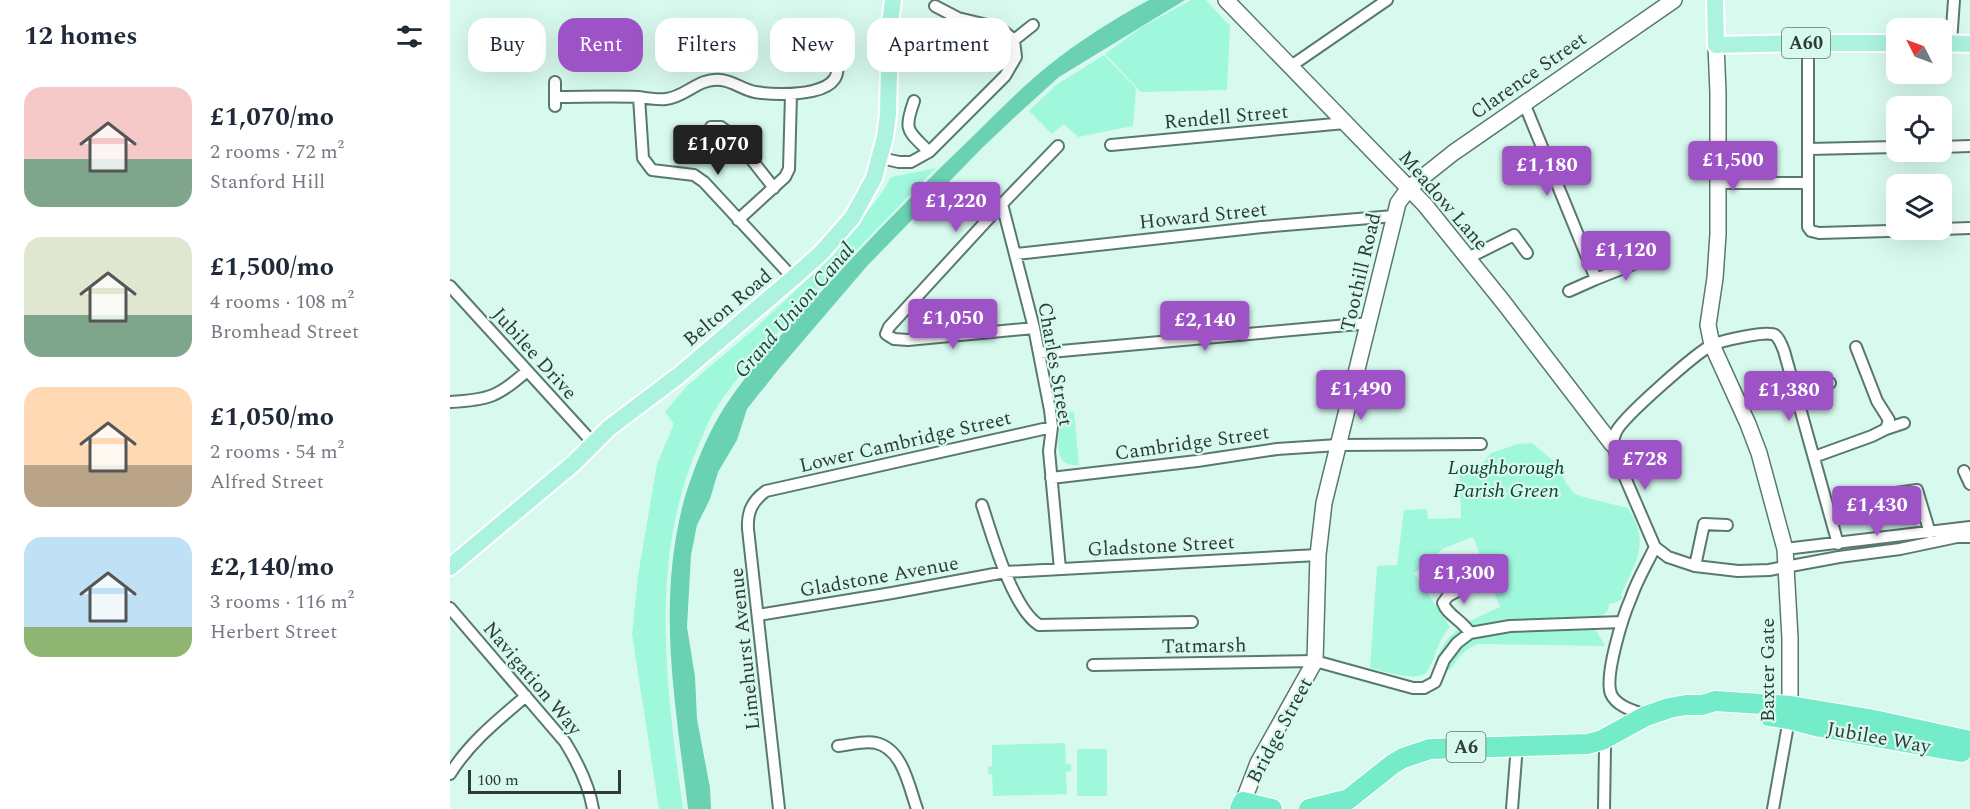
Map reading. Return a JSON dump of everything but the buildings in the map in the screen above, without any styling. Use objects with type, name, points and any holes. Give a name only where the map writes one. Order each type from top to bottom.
[{"type":"highway","name":"A6","points":[[1309,809],[1341,805],[1393,764],[1430,748],[1588,744],[1602,740],[1646,716],[1686,705],[1702,705],[1713,709],[1790,712]]},
{"type":"highway","name":"Jubilee Way","points":[[1790,712],[1869,719],[1970,741]]},
{"type":"highway","name":"Jubilee Way","points":[[1790,712],[1820,728],[1970,753]]},
{"type":"highway","points":[[1241,806],[1272,809]]},
{"type":"main road","name":"Belton Road","points":[[450,567],[574,463],[609,428],[678,376],[793,278],[829,245],[852,218],[874,178],[880,158],[888,114],[890,23],[893,0]]},
{"type":"main road","points":[[1715,0],[1716,45]]},
{"type":"main road","name":"A60","points":[[1716,45],[1886,44]]},
{"type":"main road","points":[[1952,44],[1970,44]]},
{"type":"street","name":"Meadow Lane","points":[[1226,0],[1409,188],[1438,221],[1612,444]]},
{"type":"street","points":[[1291,66],[1387,0]]},
{"type":"street","name":"Clarence Street","points":[[1409,188],[1453,153],[1674,0]]},
{"type":"street","points":[[1951,18],[1954,0]]},
{"type":"street","points":[[880,158],[911,162],[929,152],[1005,76],[1016,57],[1014,40],[1000,28],[958,18],[935,6]]},
{"type":"street","points":[[1014,40],[1033,25]]},
{"type":"street","points":[[1808,43],[1807,223],[1811,231],[1819,233],[1886,231]]},
{"type":"street","name":"Baxter Gate","points":[[1716,45],[1718,93],[1716,267],[1708,325],[1712,345],[1759,453],[1785,549],[1790,712],[1773,809]]},
{"type":"street","points":[[555,82],[555,101],[639,97],[662,99],[674,98],[706,81],[721,80],[754,92],[791,94],[826,88],[833,82],[837,72]]},
{"type":"street","points":[[738,220],[785,177],[789,169],[791,94]]},
{"type":"street","points":[[639,97],[643,158],[652,170],[694,175],[704,182],[793,278]]},
{"type":"street","points":[[914,101],[907,121],[910,132],[929,152]]},
{"type":"street","points":[[1524,103],[1596,279]]},
{"type":"street","name":"Rendell Street","points":[[1111,145],[1345,123]]},
{"type":"street","points":[[711,127],[721,127],[733,136],[774,188]]},
{"type":"street","points":[[1952,147],[1970,146]]},
{"type":"street","points":[[1034,328],[908,340],[894,339],[886,334],[889,327],[1002,204],[1058,147]]},
{"type":"street","points":[[1809,149],[1886,147]]},
{"type":"street","points":[[1716,183],[1808,183]]},
{"type":"street","name":"Toothill Road","points":[[1316,656],[1318,555],[1324,502],[1370,323],[1394,216],[1398,203],[1409,188]]},
{"type":"street","name":"Charles Street","points":[[1002,204],[1034,328],[1052,427],[1049,451],[1060,569]]},
{"type":"street","name":"Howard Street","points":[[1016,254],[1262,227],[1394,216]]},
{"type":"street","points":[[1952,229],[1970,228]]},
{"type":"street","points":[[1468,258],[1514,235],[1527,253]]},
{"type":"street","points":[[1569,291],[1646,259]]},
{"type":"street","name":"Jubilee Drive","points":[[450,286],[594,444]]},
{"type":"street","points":[[1039,353],[1370,323]]},
{"type":"street","points":[[1838,544],[1780,341],[1776,336],[1769,333],[1760,334],[1712,345],[1664,384],[1626,419],[1615,433],[1612,444],[1635,505],[1655,547],[1668,557],[1695,566],[1738,571],[1769,570],[1900,549],[1957,537],[1970,537]]},
{"type":"street","points":[[1856,347],[1874,394],[1889,420],[1887,429]]},
{"type":"street","points":[[450,402],[473,401],[499,394],[527,371]]},
{"type":"street","points":[[1795,394],[1830,383]]},
{"type":"street","points":[[1814,457],[1904,423]]},
{"type":"street","name":"Lower Cambridge Street","points":[[766,491],[1052,427]]},
{"type":"street","name":"Cambridge Street","points":[[1051,478],[1277,449],[1338,445],[1481,444]]},
{"type":"street","points":[[1964,471],[1970,484]]},
{"type":"street","points":[[1889,494],[1917,490],[1930,533]]},
{"type":"street","name":"Limehurst Avenue","points":[[766,491],[757,498],[747,519],[779,809]]},
{"type":"street","name":"Tatmarsh","points":[[982,505],[1005,572],[1026,614],[1039,625],[1192,622]]},
{"type":"street","points":[[1695,566],[1704,524],[1727,525]]},
{"type":"street","points":[[1785,549],[1970,527]]},
{"type":"street","points":[[1646,716],[1619,703],[1611,694],[1611,665],[1631,596],[1655,547]]},
{"type":"street","name":"Gladstone Street","points":[[1005,572],[1318,555]]},
{"type":"street","name":"Gladstone Avenue","points":[[758,615],[1005,572]]},
{"type":"street","points":[[1478,580],[1448,596],[1443,603],[1448,612],[1460,620],[1470,633],[1509,626],[1622,622]]},
{"type":"street","name":"Navigation Way","points":[[450,608],[555,729],[575,758],[591,797],[593,809]]},
{"type":"street","name":"Tatmarsh","points":[[1093,665],[1316,656],[1413,688],[1424,688],[1435,682],[1444,660],[1457,642],[1470,633]]},
{"type":"street","name":"Bridge Street","points":[[1241,806],[1258,763],[1316,656]]},
{"type":"street","points":[[450,774],[468,748],[526,696]]},
{"type":"street","points":[[1602,740],[1605,748],[1604,809]]},
{"type":"street","points":[[838,746],[874,742],[885,746],[902,767],[917,809]]},
{"type":"street","points":[[1512,809],[1517,745]]},
{"type":"green space","points":[[1191,0],[1206,0],[1230,26],[1227,90],[1141,92],[1105,54],[1142,27]]},
{"type":"green space","points":[[1104,55],[1136,88],[1133,126],[1078,137],[1064,124],[1052,134],[1029,111],[1056,85]]},
{"type":"green space","points":[[936,168],[757,355],[725,395],[705,429],[684,486],[673,531],[667,577],[667,670],[683,809],[659,809],[632,634],[638,576],[657,464],[674,424],[665,412],[687,386],[753,330],[835,254],[881,194],[891,177]]},
{"type":"green space","points":[[1074,412],[1079,465],[1063,461],[1058,447],[1062,413]]},
{"type":"green space","name":"Loughborough Parish Green","points":[[1532,443],[1556,463],[1574,493],[1628,508],[1639,532],[1639,552],[1621,595],[1623,598],[1609,604],[1608,610],[1597,621],[1596,630],[1605,646],[1478,644],[1465,651],[1450,670],[1435,663],[1440,651],[1453,634],[1469,622],[1500,607],[1473,537],[1442,549],[1414,573],[1450,627],[1427,672],[1407,676],[1370,668],[1377,566],[1397,565],[1404,510],[1427,509],[1428,519],[1461,518],[1459,466],[1482,464],[1491,453],[1518,444]]},
{"type":"green space","points":[[1065,743],[1066,764],[1071,764],[1071,771],[1066,772],[1067,794],[993,796],[992,774],[988,774],[988,767],[992,766],[992,745]]},
{"type":"green space","points":[[1077,749],[1107,749],[1107,796],[1077,796]]},
{"type":"shaded area","points":[[1149,0],[1185,0],[1059,77],[1018,114],[867,266],[747,409],[737,440],[718,472],[710,499],[697,525],[691,555],[687,627],[695,677],[697,719],[710,788],[711,809],[688,809],[671,658],[671,584],[682,508],[695,467],[721,413],[754,367],[798,317],[904,204],[1006,103],[1072,48]]},
{"type":"water label","name":"Grand Union Canal","points":[[794,310]]}]
